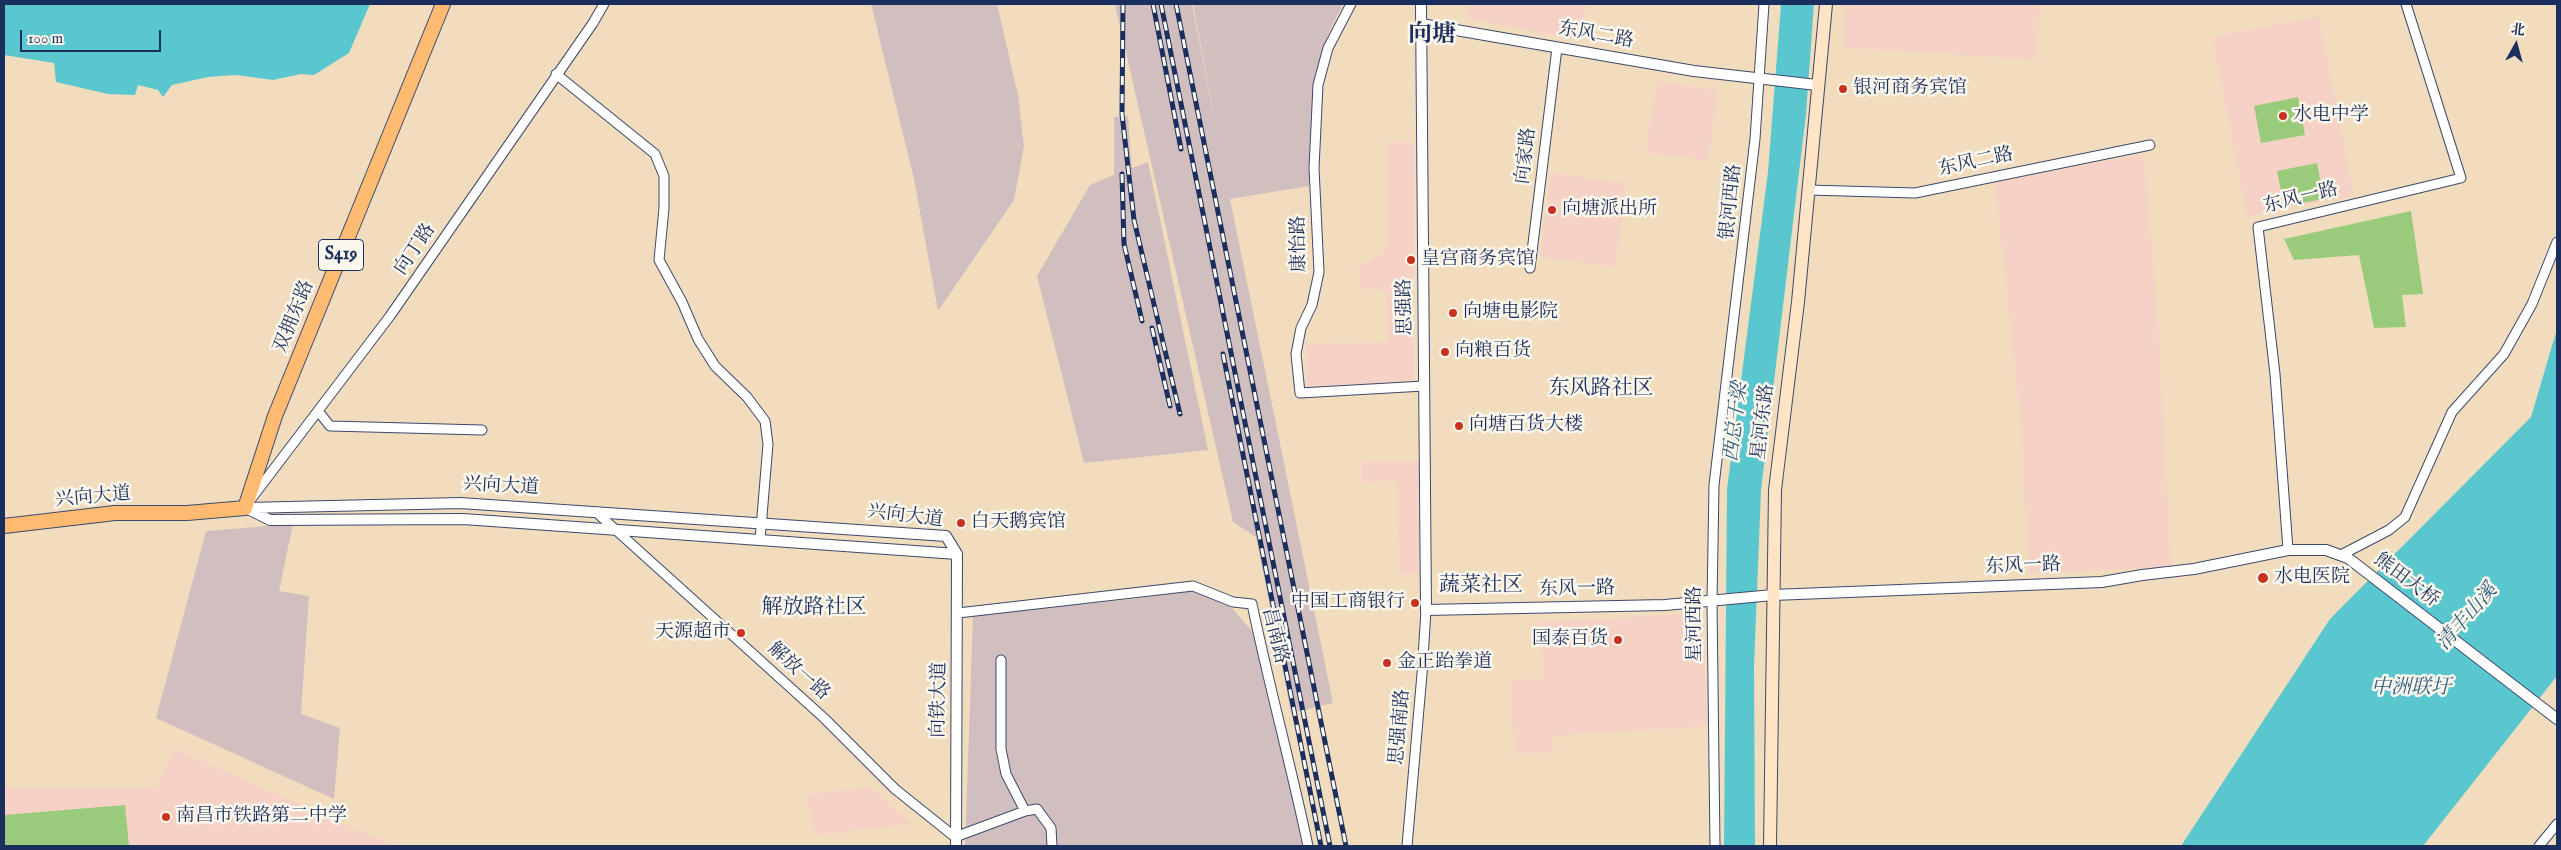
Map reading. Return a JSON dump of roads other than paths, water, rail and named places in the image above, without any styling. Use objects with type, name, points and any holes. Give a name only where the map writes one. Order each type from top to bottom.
[{"type":"main road","name":"双拥东路","points":[[245,508],[275,416],[443,4]]},
{"type":"main road","name":"星河东路","points":[[1770,846],[1775,490],[1798,302],[1808,190],[1813,85],[1826,4]]},
{"type":"main road","name":"兴向大道","points":[[4,526],[115,513],[187,513],[245,508]]},
{"type":"street","name":"向丁路","points":[[245,508],[390,316],[593,23],[604,4]]},
{"type":"street","name":"康怡路","points":[[1351,4],[1328,48],[1318,85],[1314,168],[1319,272],[1312,305],[1301,328],[1296,354],[1300,393],[1424,386]]},
{"type":"street","name":"思强路","points":[[1421,4],[1426,610]]},
{"type":"street","name":"银河西路","points":[[1724,402],[1761,80],[1764,4]]},
{"type":"street","name":"东风一路","points":[[2288,550],[2275,374],[2258,227],[2461,178],[2406,4]]},
{"type":"street","name":"东风二路","points":[[1421,24],[1557,48],[1761,80],[1813,85]]},
{"type":"street","name":"向家路","points":[[1530,268],[1557,48]]},
{"type":"street","points":[[556,74],[655,154],[664,176],[664,208],[659,260],[682,302],[698,340],[715,366],[748,397],[765,421],[768,444],[760,540]]},
{"type":"street","name":"东风二路","points":[[1808,190],[1915,193],[2150,145]]},
{"type":"street","points":[[2341,555],[2389,530],[2405,516],[2452,412],[2504,354],[2532,304],[2557,242]]},
{"type":"street","name":"星河西路","points":[[1714,846],[1712,602],[1714,484],[1724,402]]},
{"type":"street","points":[[318,411],[330,426],[482,430]]},
{"type":"street","name":"兴向大道","points":[[245,508],[460,503],[946,536],[957,554]]},
{"type":"street","name":"兴向大道","points":[[245,508],[270,520],[463,520],[957,554]]},
{"type":"street","name":"解放一路","points":[[596,512],[824,718],[895,789],[955,842]]},
{"type":"street","name":"东风一路","points":[[1426,610],[1665,605],[1773,595],[2102,582],[2142,574],[2194,570],[2288,550],[2326,550],[2341,555],[2352,562]]},
{"type":"street","name":"向铁大道","points":[[955,842],[957,554]]},
{"type":"street","name":"熊田大桥","points":[[2352,562],[2557,718]]},
{"type":"street","name":"昌南路","points":[[958,613],[1193,586],[1232,602],[1252,604],[1273,704],[1297,794],[1308,846]]},
{"type":"street","name":"思强南路","points":[[1407,846],[1426,610]]},
{"type":"street","points":[[1001,660],[1001,749],[1006,774],[1024,811]]},
{"type":"street","points":[[955,842],[1024,811],[1037,810],[1051,828],[1052,846]]},
{"type":"street","points":[[2539,846],[2557,824]]},
{"type":"water","points":[[4,4],[370,4],[349,53],[314,75],[301,74],[273,80],[236,75],[208,77],[172,85],[163,97],[158,90],[138,85],[135,95],[108,94],[56,82],[54,63],[4,55]]},
{"type":"water","name":"西总干梁","points":[[1781,4],[1814,4],[1806,114],[1761,490],[1754,667],[1755,846],[1724,846],[1727,489],[1768,172]]},
{"type":"water","name":"中洲联圩","points":[[2557,329],[2557,676],[2423,846],[2181,846],[2330,619],[2531,417]]},
{"type":"railway","points":[[1123,4],[1122,114],[1134,220],[1180,414]]},
{"type":"railway","points":[[1153,4],[1181,149]]},
{"type":"railway","points":[[1161,4],[1330,846]]},
{"type":"railway","points":[[1176,4],[1346,846]]},
{"type":"railway","points":[[1122,174],[1124,244],[1142,321]]},
{"type":"railway","points":[[1152,328],[1170,406]]},
{"type":"railway","points":[[1223,354],[1321,846]]},
{"type":"place","name":"银河商务宾馆","points":[[1843,89]]},
{"type":"place","name":"水电中学","points":[[2283,116]]},
{"type":"place","name":"向塘派出所","points":[[1552,210]]},
{"type":"place","name":"皇宫商务宾馆","points":[[1411,260]]},
{"type":"place","name":"向塘电影院","points":[[1453,313]]},
{"type":"place","name":"向粮百货","points":[[1445,352]]},
{"type":"place","name":"向塘百货大楼","points":[[1459,426]]},
{"type":"place","name":"白天鹅宾馆","points":[[961,523]]},
{"type":"place","name":"水电医院","points":[[2263,578]]},
{"type":"place","name":"中国工商银行","points":[[1415,603]]},
{"type":"place","name":"天源超市","points":[[741,633]]},
{"type":"place","name":"国泰百货","points":[[1618,640]]},
{"type":"place","name":"金正跆拳道","points":[[1387,663]]},
{"type":"place","name":"南昌市铁路第二中学","points":[[166,817]]},
{"type":"district","name":"向塘","points":[[1432,36]]},
{"type":"district","name":"东风路社区","points":[[1601,390]]},
{"type":"district","name":"蔬菜社区","points":[[1481,587]]},
{"type":"district","name":"解放路社区","points":[[814,609]]},
{"type":"water label","name":"清丰山溪","points":[[2468,618]]}]
